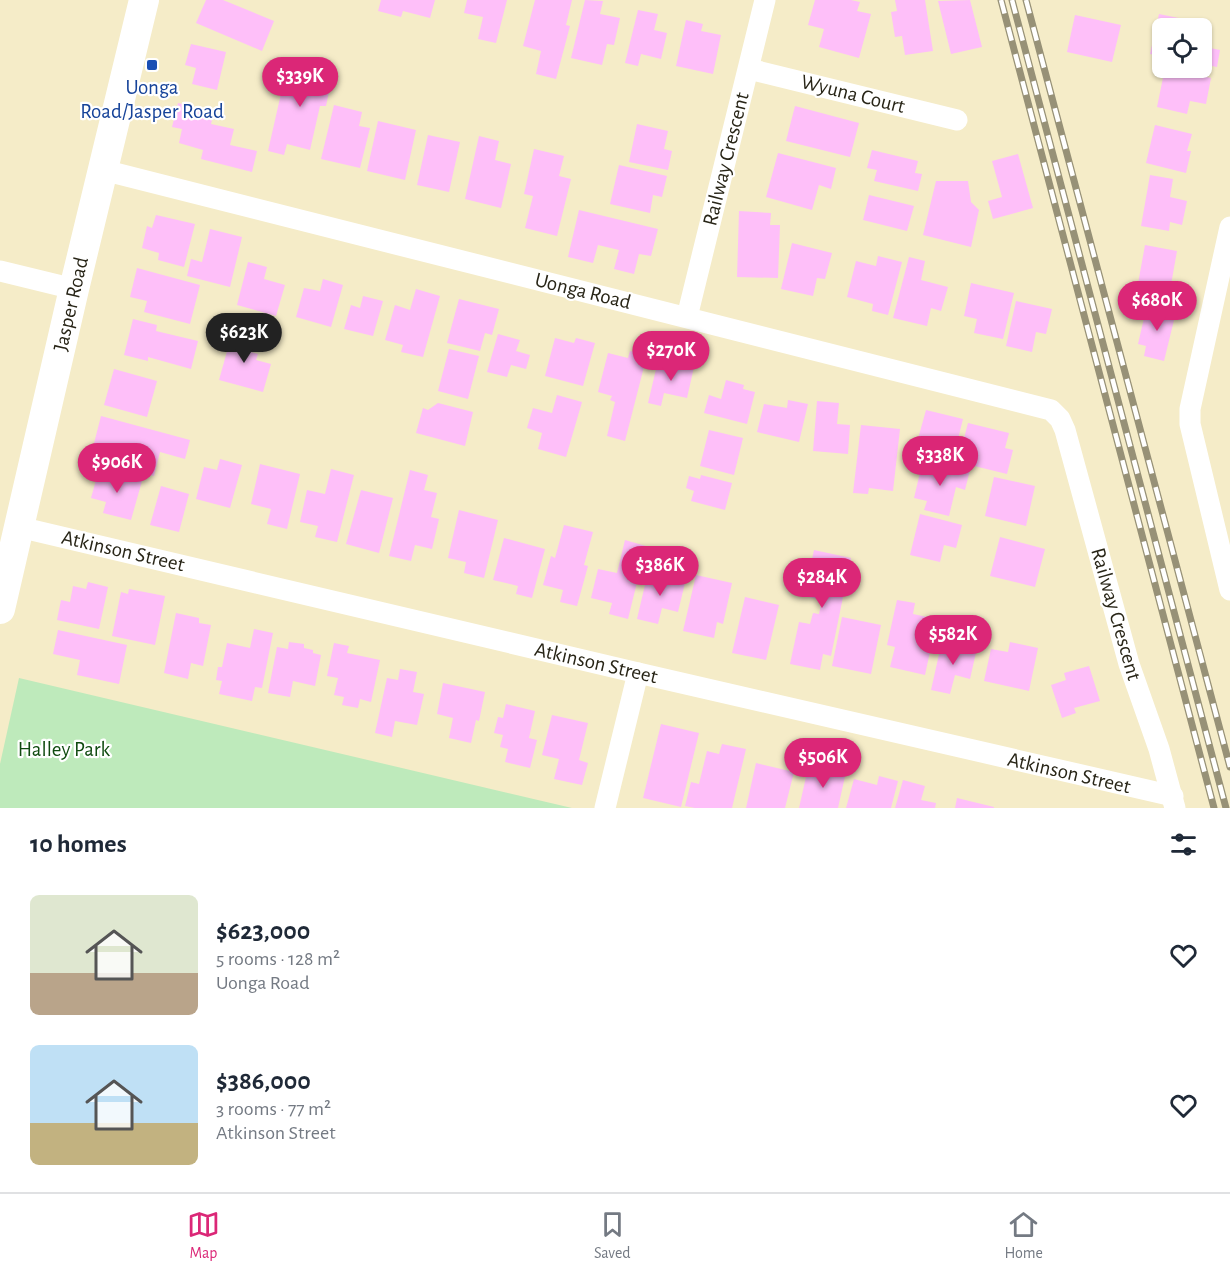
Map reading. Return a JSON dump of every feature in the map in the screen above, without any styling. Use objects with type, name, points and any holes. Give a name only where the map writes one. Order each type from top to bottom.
[{"type":"main road","name":"Jasper Road","points":[[0,609],[144,0]]},
{"type":"street","name":"Railway Crescent","points":[[687,317],[765,0]]},
{"type":"street","name":"Wyuna Court","points":[[749,69],[957,120]]},
{"type":"street","name":"Uonga Road","points":[[103,170],[1042,407],[1051,410],[1060,419]]},
{"type":"street","points":[[1230,226],[1190,409],[1190,424],[1230,590]]},
{"type":"street","points":[[0,271],[74,289]]},
{"type":"street","name":"Railway Crescent","points":[[1060,419],[1065,430],[1128,664],[1159,749],[1174,802]]},
{"type":"street","name":"Atkinson Street","points":[[19,526],[1174,802]]},
{"type":"street","points":[[605,808],[638,673]]},
{"type":"green space","name":"Halley Park","points":[[19,678],[572,808],[0,808],[0,764]]},
{"type":"building","points":[[206,0],[223,0],[274,21],[262,51],[196,23]]},
{"type":"building","points":[[381,0],[435,0],[430,18],[403,11],[401,17],[378,11]]},
{"type":"building","points":[[467,0],[507,0],[496,43],[478,39],[483,17],[464,13]]},
{"type":"building","points":[[535,0],[572,0],[566,25],[570,26],[556,79],[536,74],[541,51],[523,46]]},
{"type":"building","points":[[585,0],[603,1],[600,14],[620,18],[614,45],[607,44],[602,65],[571,58]]},
{"type":"building","points":[[815,0],[860,2],[857,11],[871,14],[859,58],[819,47],[824,29],[808,25]]},
{"type":"building","points":[[895,0],[925,0],[933,51],[905,55],[902,36],[895,37],[891,12],[897,11]]},
{"type":"building","points":[[970,0],[982,47],[951,54],[938,1]]},
{"type":"building","points":[[638,10],[658,14],[654,30],[667,33],[661,59],[641,54],[638,66],[625,63]]},
{"type":"building","points":[[1159,14],[1179,18],[1158,18]]},
{"type":"building","points":[[1075,15],[1121,25],[1112,62],[1067,52]]},
{"type":"building","points":[[686,20],[703,24],[701,31],[721,35],[713,74],[676,66]]},
{"type":"building","points":[[191,44],[226,52],[217,90],[192,84],[196,68],[185,65]]},
{"type":"building","points":[[1212,48],[1220,50],[1217,67],[1212,66]]},
{"type":"building","points":[[319,64],[334,68],[326,106],[320,106],[310,150],[287,144],[284,155],[268,151],[287,67],[317,74]]},
{"type":"building","points":[[1163,78],[1211,78],[1206,104],[1190,101],[1187,114],[1157,107]]},
{"type":"building","points":[[178,103],[214,112],[211,124],[234,129],[230,145],[257,151],[252,172],[201,159],[203,150],[179,143],[182,129],[172,127]]},
{"type":"building","points":[[334,105],[362,112],[359,126],[370,128],[360,168],[321,159]]},
{"type":"building","points":[[795,106],[859,123],[850,157],[786,141]]},
{"type":"building","points":[[378,121],[416,130],[405,180],[367,171]]},
{"type":"building","points":[[637,124],[668,131],[664,149],[672,151],[668,170],[629,162]]},
{"type":"building","points":[[1155,125],[1192,134],[1187,151],[1191,151],[1186,173],[1146,163]]},
{"type":"building","points":[[428,135],[460,142],[449,192],[417,185]]},
{"type":"building","points":[[479,136],[499,141],[495,160],[511,164],[501,208],[465,199]]},
{"type":"building","points":[[534,149],[564,156],[559,176],[571,179],[557,236],[525,228],[533,196],[524,194]]},
{"type":"building","points":[[872,150],[918,161],[915,173],[922,174],[918,191],[874,181],[877,170],[867,168]]},
{"type":"building","points":[[778,153],[836,168],[831,189],[819,185],[812,210],[766,197]]},
{"type":"building","points":[[1018,154],[1033,208],[993,219],[988,201],[1002,197],[992,161]]},
{"type":"building","points":[[619,165],[667,176],[662,197],[653,195],[650,213],[610,204]]},
{"type":"building","points":[[1150,175],[1173,179],[1170,197],[1187,201],[1182,225],[1170,222],[1169,231],[1141,226]]},
{"type":"building","points":[[936,181],[968,181],[971,202],[979,210],[971,247],[923,235]]},
{"type":"building","points":[[869,195],[914,206],[907,231],[863,220]]},
{"type":"building","points":[[579,210],[658,229],[651,256],[639,254],[634,274],[614,269],[619,250],[598,245],[593,263],[568,257]]},
{"type":"building","points":[[739,211],[771,213],[770,225],[780,225],[778,278],[737,277]]},
{"type":"building","points":[[156,215],[195,224],[184,267],[158,260],[159,253],[142,248],[147,226],[152,228]]},
{"type":"building","points":[[210,229],[242,237],[230,287],[187,276],[191,259],[202,262]]},
{"type":"building","points":[[792,243],[832,253],[825,279],[817,278],[813,296],[781,289]]},
{"type":"building","points":[[1145,245],[1177,251],[1169,296],[1137,289]]},
{"type":"building","points":[[878,256],[902,262],[888,315],[872,311],[873,304],[847,297],[856,261],[876,266]]},
{"type":"building","points":[[909,257],[925,261],[921,280],[948,287],[941,311],[931,308],[927,326],[893,318]]},
{"type":"building","points":[[248,262],[267,267],[264,279],[285,285],[276,316],[237,305]]},
{"type":"building","points":[[137,268],[200,285],[190,324],[144,312],[147,301],[130,297]]},
{"type":"building","points":[[323,279],[343,285],[331,327],[296,317],[304,288],[320,291]]},
{"type":"building","points":[[971,283],[1014,293],[1003,339],[974,333],[977,319],[964,316]]},
{"type":"building","points":[[416,289],[440,296],[423,357],[401,352],[403,345],[385,340],[395,305],[410,310]]},
{"type":"building","points":[[363,296],[383,301],[373,336],[344,329],[351,305],[360,308]]},
{"type":"building","points":[[459,299],[499,309],[492,335],[485,333],[480,351],[447,343]]},
{"type":"building","points":[[1016,301],[1052,309],[1046,334],[1036,332],[1032,352],[1006,346]]},
{"type":"building","points":[[1147,305],[1176,312],[1164,361],[1144,356],[1146,346],[1138,344]]},
{"type":"building","points":[[133,319],[157,325],[156,331],[198,341],[191,369],[148,357],[148,361],[124,355]]},
{"type":"building","points":[[233,330],[256,337],[251,352],[258,354],[256,360],[271,364],[263,392],[219,380]]},
{"type":"building","points":[[498,334],[520,340],[516,351],[530,355],[526,369],[511,365],[507,377],[487,372]]},
{"type":"building","points":[[555,338],[574,343],[576,338],[595,343],[583,386],[545,376]]},
{"type":"building","points":[[449,349],[479,356],[468,399],[438,391]]},
{"type":"building","points":[[630,351],[647,355],[625,441],[607,436],[615,402],[610,400],[612,396],[598,392],[608,353],[628,358]]},
{"type":"building","points":[[671,362],[694,367],[687,398],[664,393],[661,406],[648,403],[657,365],[669,368]]},
{"type":"building","points":[[114,369],[157,381],[147,417],[104,405]]},
{"type":"building","points":[[726,380],[744,385],[743,389],[755,392],[747,424],[704,413],[709,395],[721,399]]},
{"type":"building","points":[[557,395],[582,402],[566,457],[538,449],[542,433],[527,428],[533,408],[552,413]]},
{"type":"building","points":[[788,400],[808,404],[799,442],[757,432],[764,404],[787,408]]},
{"type":"building","points":[[817,401],[839,403],[837,424],[850,425],[848,454],[813,451]]},
{"type":"building","points":[[438,403],[473,412],[465,446],[416,433],[423,408],[428,410]]},
{"type":"building","points":[[926,410],[963,419],[954,455],[916,446]]},
{"type":"building","points":[[101,416],[190,440],[185,459],[160,452],[154,476],[121,467],[123,459],[92,451]]},
{"type":"building","points":[[968,423],[1009,433],[1005,448],[1013,450],[1007,474],[966,464],[970,448],[962,446]]},
{"type":"building","points":[[861,425],[900,429],[893,491],[869,488],[868,494],[853,493]]},
{"type":"building","points":[[709,430],[743,438],[734,475],[700,466]]},
{"type":"building","points":[[220,459],[242,465],[230,508],[196,499],[204,467],[217,470]]},
{"type":"building","points":[[260,464],[300,474],[287,529],[267,524],[271,509],[251,504]]},
{"type":"building","points":[[922,464],[949,470],[950,465],[970,470],[965,490],[956,487],[949,516],[924,510],[927,501],[914,498]]},
{"type":"building","points":[[99,469],[142,481],[131,520],[103,513],[106,502],[91,498]]},
{"type":"building","points":[[331,469],[354,475],[337,542],[315,537],[318,526],[300,522],[307,490],[325,494]]},
{"type":"building","points":[[410,470],[428,475],[424,490],[437,493],[431,517],[439,519],[432,549],[415,545],[411,561],[389,556]]},
{"type":"building","points":[[701,475],[732,483],[725,510],[691,501],[694,491],[686,488],[689,476],[700,479]]},
{"type":"building","points":[[994,477],[1035,486],[1026,526],[985,516]]},
{"type":"building","points":[[161,486],[189,494],[179,532],[150,525]]},
{"type":"building","points":[[361,490],[393,498],[379,553],[346,544]]},
{"type":"building","points":[[459,510],[498,520],[484,578],[464,573],[466,562],[448,558]]},
{"type":"building","points":[[920,514],[962,525],[956,548],[944,545],[940,562],[910,555]]},
{"type":"building","points":[[564,525],[593,532],[584,565],[588,566],[577,606],[560,602],[563,590],[543,585],[551,556],[555,558]]},
{"type":"building","points":[[1000,537],[1045,549],[1035,587],[990,576]]},
{"type":"building","points":[[504,538],[545,549],[532,598],[516,594],[518,586],[493,580]]},
{"type":"building","points":[[625,540],[646,546],[628,619],[609,614],[612,603],[591,598],[598,569],[617,573]]},
{"type":"building","points":[[814,550],[851,558],[831,656],[823,654],[820,670],[790,664],[799,622],[810,624],[813,613],[819,614],[822,600],[804,596]]},
{"type":"building","points":[[648,572],[668,576],[667,579],[685,583],[678,612],[662,608],[658,624],[637,619]]},
{"type":"building","points":[[696,575],[732,583],[723,624],[717,622],[714,638],[683,631]]},
{"type":"building","points":[[88,582],[108,587],[99,629],[57,620],[61,600],[70,602],[73,586],[86,589]]},
{"type":"building","points":[[129,589],[165,596],[155,645],[112,636],[121,592],[128,594]]},
{"type":"building","points":[[745,597],[779,605],[766,660],[732,653]]},
{"type":"building","points":[[897,600],[915,603],[913,614],[937,619],[925,675],[890,667],[895,647],[887,645]]},
{"type":"building","points":[[176,613],[199,618],[199,623],[211,625],[203,666],[191,663],[188,679],[164,673]]},
{"type":"building","points":[[842,617],[881,625],[871,674],[832,666]]},
{"type":"building","points":[[254,629],[273,633],[262,688],[255,687],[252,701],[219,694],[222,681],[216,680],[218,667],[222,667],[227,643],[250,648]]},
{"type":"building","points":[[58,630],[127,645],[119,684],[77,675],[80,660],[53,654]]},
{"type":"building","points":[[942,641],[977,648],[970,679],[955,675],[950,694],[931,690]]},
{"type":"building","points":[[289,642],[304,644],[304,648],[321,655],[315,686],[293,681],[290,697],[268,693],[277,647],[288,649]]},
{"type":"building","points":[[1010,642],[1038,648],[1029,691],[984,681],[991,649],[1008,652]]},
{"type":"building","points":[[334,643],[349,646],[347,653],[380,660],[371,702],[360,699],[358,708],[342,705],[344,697],[334,695],[338,678],[327,676]]},
{"type":"building","points":[[1089,666],[1100,701],[1074,708],[1076,713],[1062,718],[1051,685],[1066,680],[1064,673]]},
{"type":"building","points":[[400,669],[417,672],[413,692],[424,694],[417,725],[395,721],[392,737],[375,733],[387,678],[398,680]]},
{"type":"building","points":[[443,683],[485,692],[479,721],[476,720],[471,743],[449,738],[453,718],[437,714]]},
{"type":"building","points":[[506,704],[535,711],[529,738],[537,740],[530,768],[505,762],[508,749],[500,747],[503,735],[494,733],[498,717],[503,718]]},
{"type":"building","points":[[552,715],[588,723],[579,760],[588,763],[582,785],[554,779],[559,759],[542,755]]},
{"type":"building","points":[[661,724],[699,733],[681,807],[643,798]]},
{"type":"building","points":[[722,744],[746,749],[732,808],[685,806],[691,782],[699,784],[707,751],[719,754]]},
{"type":"building","points":[[756,763],[794,772],[785,808],[746,808]]},
{"type":"building","points":[[823,767],[846,772],[838,808],[799,808],[808,768],[822,771]]},
{"type":"building","points":[[879,776],[898,781],[891,808],[846,808],[854,779],[877,785]]},
{"type":"building","points":[[903,780],[925,786],[921,800],[936,803],[935,808],[895,808]]},
{"type":"building","points":[[957,798],[994,807],[994,808],[955,808]]},
{"type":"railway","points":[[1001,0],[1214,808]]},
{"type":"railway","points":[[1012,0],[1226,808]]},
{"type":"railway","points":[[1026,0],[1230,767]]},
{"type":"place","name":"Uonga Road/Jasper Road","points":[[152,65]]}]
